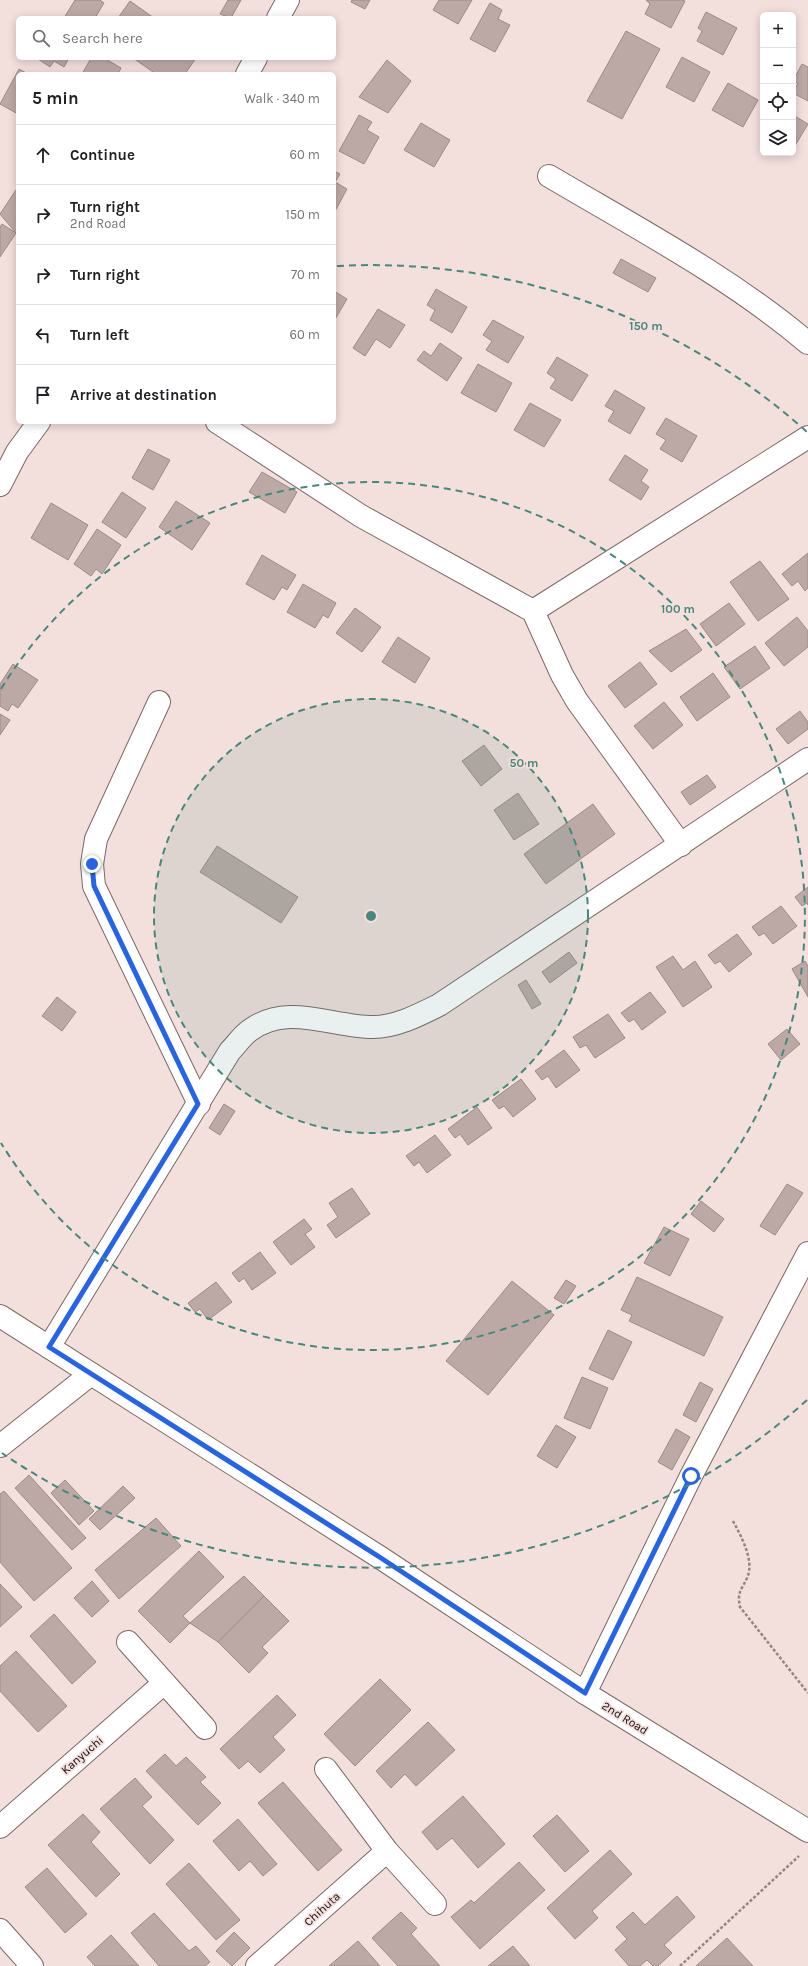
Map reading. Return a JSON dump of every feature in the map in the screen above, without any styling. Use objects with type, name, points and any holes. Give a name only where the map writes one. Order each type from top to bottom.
[{"type":"street","points":[[279,16],[288,0]]},
{"type":"street","points":[[248,72],[255,60]]},
{"type":"street","points":[[549,176],[738,290],[774,314],[808,343]]},
{"type":"street","points":[[0,485],[17,452],[38,424]]},
{"type":"street","points":[[220,424],[361,516],[533,612],[562,675],[577,701],[681,845]]},
{"type":"street","points":[[533,612],[808,437]]},
{"type":"street","points":[[159,702],[96,839],[92,864],[94,886],[198,1104]]},
{"type":"street","points":[[49,1347],[230,1051],[249,1031],[272,1019],[297,1016],[374,1027],[407,1020],[439,1005],[808,759]]},
{"type":"street","points":[[585,1693],[687,1483],[808,1253]]},
{"type":"street","name":"2nd Road","points":[[0,1316],[381,1558],[585,1693],[808,1831]]},
{"type":"street","points":[[0,1446],[90,1374]]},
{"type":"street","points":[[128,1642],[205,1728]]},
{"type":"street","name":"Kanyuchi","points":[[0,1827],[164,1683]]},
{"type":"street","points":[[326,1769],[387,1851],[435,1904]]},
{"type":"street","name":"Chihuta","points":[[257,1966],[387,1851]]},
{"type":"street","points":[[0,1930],[32,1966]]},
{"type":"path","points":[[733,1521],[741,1535],[749,1564],[747,1577],[740,1588],[738,1597],[740,1607],[808,1693]]},
{"type":"path","points":[[680,1966],[802,1852]]},
{"type":"building","points":[[75,0],[100,0],[104,3],[96,16],[65,16]]},
{"type":"building","points":[[228,0],[241,0],[232,16],[220,14]]},
{"type":"building","points":[[352,0],[370,0],[365,9],[351,2]]},
{"type":"building","points":[[439,0],[472,0],[458,24],[433,10]]},
{"type":"building","points":[[646,0],[685,1],[671,28],[645,14],[650,4]]},
{"type":"building","points":[[130,1],[151,16],[119,16]]},
{"type":"building","points":[[490,3],[502,10],[498,19],[510,25],[495,52],[470,39]]},
{"type":"building","points":[[706,12],[737,28],[723,55],[697,41],[702,31],[698,28]]},
{"type":"building","points":[[626,31],[660,49],[622,119],[587,101]]},
{"type":"building","points":[[682,57],[710,72],[694,102],[666,87]]},
{"type":"building","points":[[40,60],[68,60],[64,67],[54,61],[50,67]]},
{"type":"building","points":[[90,60],[107,60],[121,68],[119,72],[83,72]]},
{"type":"building","points":[[136,60],[195,60],[186,72],[153,72]]},
{"type":"building","points":[[387,60],[411,81],[388,113],[359,97]]},
{"type":"building","points":[[802,64],[808,67],[808,101],[796,95],[796,87],[798,83],[796,82],[796,75]]},
{"type":"building","points":[[19,69],[24,72],[17,72]]},
{"type":"building","points":[[16,75],[16,113],[0,104]]},
{"type":"building","points":[[728,83],[758,100],[743,127],[712,110]]},
{"type":"building","points":[[359,115],[372,122],[367,130],[379,137],[364,164],[339,151]]},
{"type":"building","points":[[796,117],[808,124],[796,144]]},
{"type":"building","points":[[421,123],[450,140],[434,167],[404,150]]},
{"type":"building","points":[[336,172],[340,174],[336,180]]},
{"type":"building","points":[[336,183],[347,189],[336,209]]},
{"type":"building","points":[[16,190],[16,233],[0,214]]},
{"type":"building","points":[[2,224],[16,233],[0,257],[0,227]]},
{"type":"building","points":[[621,259],[656,278],[648,292],[613,273]]},
{"type":"building","points":[[436,289],[467,307],[452,333],[430,320],[435,310],[427,305]]},
{"type":"building","points":[[336,292],[347,299],[336,318]]},
{"type":"building","points":[[378,309],[405,325],[390,348],[376,339],[365,356],[353,348]]},
{"type":"building","points":[[493,320],[524,337],[508,363],[486,350],[492,341],[483,335]]},
{"type":"building","points":[[440,343],[462,358],[447,381],[417,360],[424,351],[431,356]]},
{"type":"building","points":[[557,357],[588,375],[572,401],[550,388],[556,379],[547,373]]},
{"type":"building","points":[[478,364],[512,383],[496,412],[461,393]]},
{"type":"building","points":[[615,390],[645,408],[630,434],[608,421],[614,411],[605,406]]},
{"type":"building","points":[[530,403],[561,420],[544,447],[514,430]]},
{"type":"building","points":[[666,418],[697,436],[682,462],[660,449],[666,440],[656,434]]},
{"type":"building","points":[[148,449],[170,460],[153,490],[132,478]]},
{"type":"building","points":[[625,455],[648,470],[641,481],[649,487],[641,500],[609,480]]},
{"type":"building","points":[[262,472],[297,492],[285,513],[249,492]]},
{"type":"building","points":[[122,492],[146,508],[126,538],[102,522]]},
{"type":"building","points":[[176,501],[210,523],[192,550],[159,527]]},
{"type":"building","points":[[51,503],[88,525],[68,560],[31,538]]},
{"type":"building","points":[[97,529],[121,545],[102,574],[96,569],[91,576],[74,564]]},
{"type":"building","points":[[808,553],[808,588],[805,591],[798,581],[792,586],[782,574]]},
{"type":"building","points":[[262,555],[296,575],[287,590],[282,587],[274,600],[246,584]]},
{"type":"building","points":[[760,561],[789,599],[758,621],[730,582]]},
{"type":"building","points":[[303,584],[336,603],[328,618],[323,615],[315,628],[287,612]]},
{"type":"building","points":[[729,603],[745,624],[716,646],[700,624]]},
{"type":"building","points":[[355,608],[381,627],[362,652],[336,633]]},
{"type":"building","points":[[797,617],[808,631],[808,647],[784,666],[765,643]]},
{"type":"building","points":[[686,629],[702,650],[671,672],[649,651]]},
{"type":"building","points":[[398,637],[430,658],[415,683],[382,662]]},
{"type":"building","points":[[755,646],[770,668],[740,689],[724,667]]},
{"type":"building","points":[[640,662],[657,684],[625,708],[608,686]]},
{"type":"building","points":[[13,664],[38,680],[18,708],[12,704],[8,711],[0,706],[0,684]]},
{"type":"building","points":[[713,673],[730,697],[697,721],[680,697]]},
{"type":"building","points":[[664,702],[683,725],[653,749],[634,726]]},
{"type":"building","points":[[800,711],[808,722],[808,729],[788,744],[776,729]]},
{"type":"building","points":[[0,714],[10,720],[0,735]]},
{"type":"building","points":[[484,745],[502,769],[481,786],[462,761]]},
{"type":"building","points":[[707,775],[716,787],[690,805],[681,792]]},
{"type":"building","points":[[518,793],[539,824],[514,840],[494,810]]},
{"type":"building","points":[[593,804],[615,834],[546,884],[524,854]]},
{"type":"building","points":[[217,846],[298,897],[281,923],[200,872]]},
{"type":"building","points":[[808,887],[808,905],[807,903],[802,906],[795,897]]},
{"type":"building","points":[[781,906],[797,926],[773,944],[764,933],[759,936],[752,927]]},
{"type":"building","points":[[737,934],[752,954],[729,972],[720,961],[715,964],[708,955]]},
{"type":"building","points":[[569,952],[577,963],[550,983],[542,972]]},
{"type":"building","points":[[673,956],[683,970],[695,961],[712,987],[683,1007],[656,967]]},
{"type":"building","points":[[805,961],[808,966],[808,997],[792,969]]},
{"type":"building","points":[[526,980],[541,1004],[532,1009],[518,985]]},
{"type":"building","points":[[650,992],[666,1012],[642,1030],[634,1019],[629,1022],[621,1013]]},
{"type":"building","points":[[57,997],[76,1012],[62,1031],[42,1016]]},
{"type":"building","points":[[608,1014],[625,1038],[595,1058],[586,1045],[580,1048],[573,1037]]},
{"type":"building","points":[[787,1029],[800,1044],[781,1060],[768,1044]]},
{"type":"building","points":[[564,1050],[580,1070],[556,1088],[548,1076],[542,1080],[535,1071]]},
{"type":"building","points":[[521,1079],[536,1099],[513,1117],[504,1106],[499,1109],[492,1100]]},
{"type":"building","points":[[224,1104],[235,1111],[220,1135],[209,1128]]},
{"type":"building","points":[[477,1107],[492,1128],[468,1145],[460,1134],[455,1138],[448,1129]]},
{"type":"building","points":[[435,1135],[451,1155],[427,1173],[419,1162],[414,1166],[406,1156]]},
{"type":"building","points":[[787,1184],[803,1193],[775,1235],[760,1226]]},
{"type":"building","points":[[352,1188],[370,1214],[336,1238],[327,1225],[338,1217],[329,1203]]},
{"type":"building","points":[[701,1201],[724,1219],[714,1232],[691,1214]]},
{"type":"building","points":[[304,1219],[312,1229],[305,1234],[315,1247],[291,1265],[273,1242]]},
{"type":"building","points":[[664,1227],[689,1239],[670,1276],[644,1263]]},
{"type":"building","points":[[260,1252],[276,1273],[252,1290],[244,1278],[239,1282],[232,1273]]},
{"type":"building","points":[[637,1277],[723,1317],[704,1356],[629,1321],[632,1315],[621,1310]]},
{"type":"building","points":[[566,1280],[576,1286],[564,1304],[554,1298]]},
{"type":"building","points":[[512,1281],[554,1315],[488,1395],[446,1361]]},
{"type":"building","points":[[216,1282],[232,1302],[208,1320],[200,1309],[195,1312],[188,1303]]},
{"type":"building","points":[[608,1330],[632,1342],[613,1380],[589,1369]]},
{"type":"building","points":[[582,1377],[608,1388],[590,1429],[564,1418]]},
{"type":"building","points":[[700,1382],[713,1389],[696,1422],[683,1415]]},
{"type":"building","points":[[556,1425],[576,1437],[557,1468],[537,1456]]},
{"type":"building","points":[[676,1429],[690,1437],[672,1470],[658,1462]]},
{"type":"building","points":[[29,1475],[86,1538],[72,1550],[15,1488]]},
{"type":"building","points":[[65,1480],[94,1511],[79,1525],[51,1493]]},
{"type":"building","points":[[123,1486],[135,1498],[100,1530],[89,1519]]},
{"type":"building","points":[[4,1491],[72,1568],[34,1601],[0,1562],[0,1494]]},
{"type":"building","points":[[156,1518],[181,1546],[119,1599],[95,1570]]},
{"type":"building","points":[[199,1551],[224,1577],[183,1616],[190,1623],[170,1643],[138,1611]]},
{"type":"building","points":[[244,1576],[264,1596],[218,1642],[190,1623]]},
{"type":"building","points":[[92,1581],[109,1601],[92,1617],[74,1598]]},
{"type":"building","points":[[0,1584],[22,1607],[0,1627]]},
{"type":"building","points":[[264,1596],[289,1621],[262,1647],[268,1653],[249,1673],[218,1642]]},
{"type":"building","points":[[54,1614],[96,1662],[72,1684],[30,1636]]},
{"type":"building","points":[[16,1651],[67,1706],[38,1732],[0,1691],[0,1666]]},
{"type":"building","points":[[380,1679],[411,1710],[355,1766],[324,1734]]},
{"type":"building","points":[[277,1695],[296,1715],[273,1737],[285,1750],[260,1773],[248,1761],[239,1769],[220,1749]]},
{"type":"building","points":[[428,1722],[455,1750],[416,1786],[405,1774],[391,1788],[376,1771]]},
{"type":"building","points":[[165,1754],[176,1766],[186,1757],[206,1777],[200,1782],[221,1803],[198,1825],[146,1771]]},
{"type":"building","points":[[135,1778],[152,1797],[142,1806],[174,1840],[150,1864],[100,1809]]},
{"type":"building","points":[[283,1782],[342,1850],[318,1871],[258,1803]]},
{"type":"building","points":[[463,1796],[505,1844],[478,1868],[452,1838],[437,1850],[422,1832]]},
{"type":"building","points":[[83,1814],[100,1832],[91,1842],[120,1874],[96,1897],[48,1845]]},
{"type":"building","points":[[557,1815],[589,1851],[565,1872],[533,1836]]},
{"type":"building","points":[[238,1819],[277,1864],[263,1876],[250,1861],[239,1871],[213,1841]]},
{"type":"building","points":[[610,1850],[632,1874],[592,1911],[598,1918],[575,1939],[547,1908]]},
{"type":"building","points":[[519,1862],[545,1890],[480,1949],[451,1917],[471,1900],[474,1903]]},
{"type":"building","points":[[189,1863],[240,1920],[216,1940],[166,1884]]},
{"type":"building","points":[[47,1868],[87,1914],[65,1933],[25,1887]]},
{"type":"building","points":[[677,1896],[695,1917],[664,1945],[672,1953],[658,1966],[653,1966],[647,1960],[640,1966],[629,1966],[615,1950],[627,1939],[616,1927],[633,1912],[645,1925]]},
{"type":"building","points":[[401,1912],[417,1928],[411,1934],[440,1966],[398,1966],[372,1938]]},
{"type":"building","points":[[154,1913],[189,1951],[196,1946],[210,1962],[205,1966],[159,1966],[131,1933]]},
{"type":"building","points":[[234,1932],[250,1948],[232,1966],[216,1951]]},
{"type":"building","points":[[111,1935],[139,1966],[95,1966],[87,1957]]},
{"type":"building","points":[[727,1938],[753,1966],[696,1966]]},
{"type":"building","points":[[358,1941],[380,1966],[329,1966]]},
{"type":"building","points":[[513,1946],[530,1966],[488,1966]]},
{"type":"route","points":[[92,864],[94,886],[198,1104],[49,1347],[381,1558],[585,1693],[691,1476]]}]
